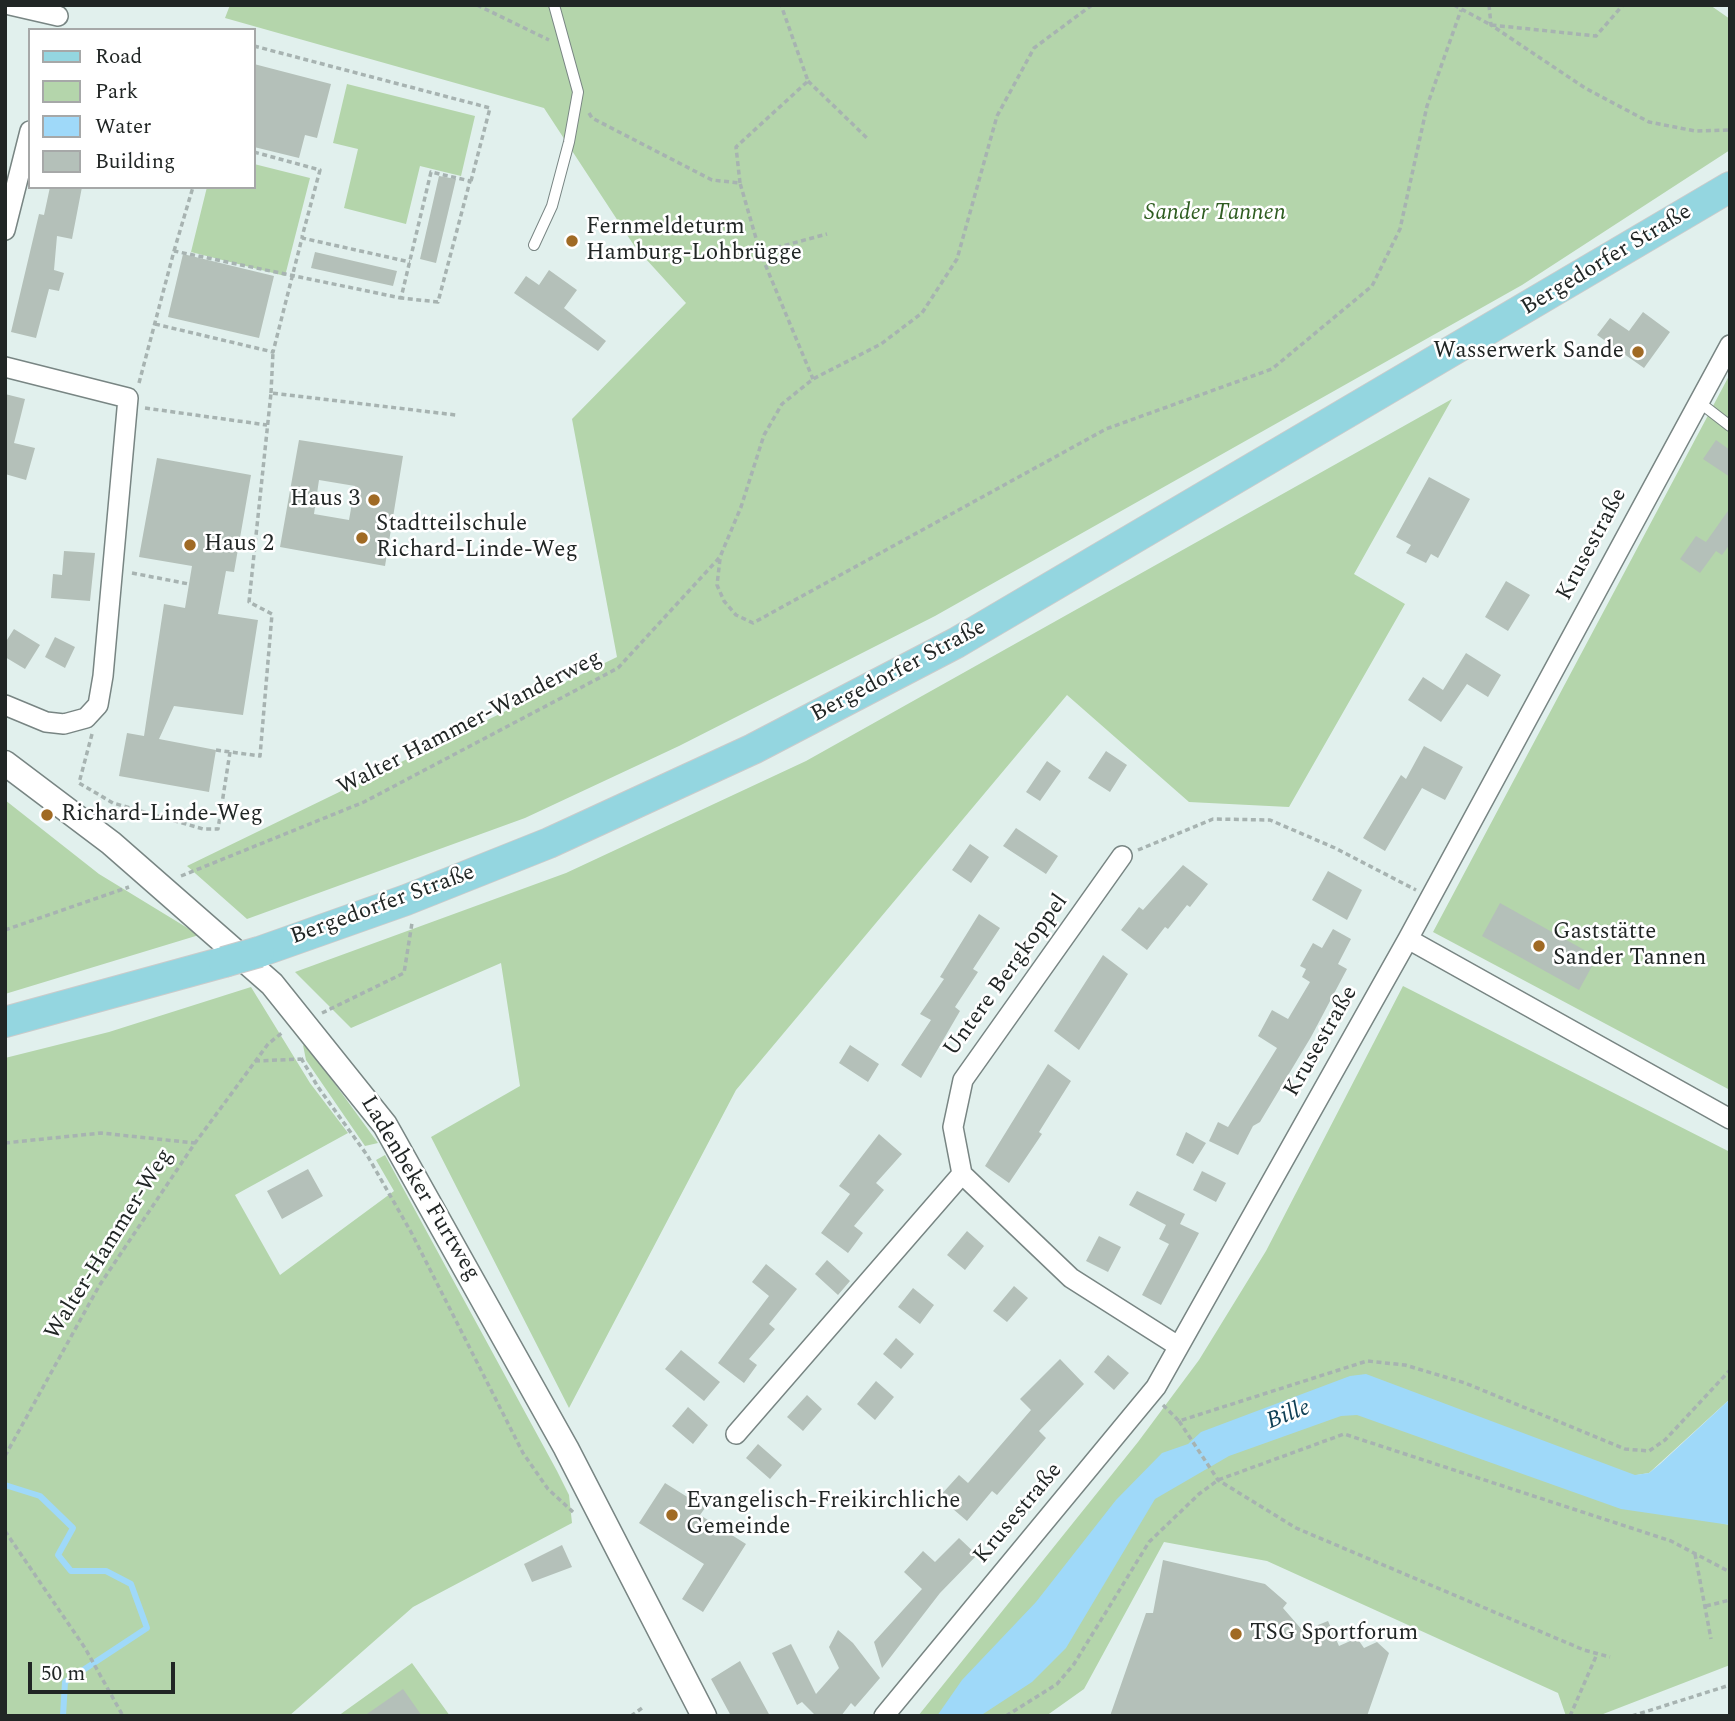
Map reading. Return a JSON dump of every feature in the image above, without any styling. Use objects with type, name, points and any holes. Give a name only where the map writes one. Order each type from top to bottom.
[{"type":"main road","name":"Bergedorfer Straße","points":[[5,1022],[406,900],[549,843],[754,749],[956,643],[1730,187]]},
{"type":"street","points":[[10,5],[58,17]]},
{"type":"street","points":[[5,230],[28,139]]},
{"type":"street","name":"Krusestraße","points":[[884,1716],[1151,1393],[1408,939],[1730,345]]},
{"type":"street","points":[[5,367],[128,398],[102,693],[93,711],[78,722],[55,724],[5,705]]},
{"type":"street","name":"Ladenbeker Furtweg","points":[[5,763],[111,842],[313,1018],[386,1125],[445,1227],[566,1448],[704,1716]]},
{"type":"street","name":"Untere Bergkoppel","points":[[962,1174],[953,1127],[963,1080],[1122,856]]},
{"type":"street","points":[[1408,939],[1730,1119]]},
{"type":"street","points":[[736,1434],[962,1174],[1071,1278],[1178,1346]]},
{"type":"lane","points":[[534,245],[552,206],[569,142],[578,92],[554,5]]},
{"type":"lane","points":[[1699,402],[1730,426]]},
{"type":"path","points":[[477,5],[566,48]]},
{"type":"path","points":[[782,5],[808,81],[868,139]]},
{"type":"path","name":"Walter Hammer-Wanderweg","points":[[177,878],[365,802],[618,668],[720,557],[741,507],[764,435],[782,404],[813,379],[881,344],[922,313],[957,259],[997,116],[1034,48],[1092,5]]},
{"type":"path","points":[[1454,5],[1491,25],[1585,88],[1649,122],[1695,131],[1730,130]]},
{"type":"path","points":[[1489,5],[1491,25]]},
{"type":"path","points":[[1490,12],[1496,5]]},
{"type":"path","points":[[1491,25],[1596,36],[1623,5]]},
{"type":"path","points":[[720,557],[716,585],[724,601],[736,615],[753,623],[1107,429],[1272,369],[1372,286],[1400,229],[1427,106],[1461,10]]},
{"type":"path","points":[[174,251],[292,277],[401,298],[438,302],[490,108],[256,47]]},
{"type":"path","points":[[808,81],[736,147],[740,183],[760,252],[813,379]]},
{"type":"path","points":[[578,92],[592,118],[712,180],[740,183]]},
{"type":"path","points":[[216,750],[260,756],[272,614],[249,602],[271,393],[272,352],[320,170],[256,153]]},
{"type":"path","points":[[401,298],[431,172],[470,181]]},
{"type":"path","points":[[136,394],[191,189]]},
{"type":"path","points":[[760,252],[827,234]]},
{"type":"path","points":[[302,238],[410,262]]},
{"type":"path","points":[[155,324],[272,352]]},
{"type":"path","points":[[271,393],[456,415]]},
{"type":"path","points":[[133,406],[267,425]]},
{"type":"path","points":[[112,570],[189,584]]},
{"type":"path","points":[[93,711],[93,730],[79,783],[113,803],[203,829],[218,830],[230,752]]},
{"type":"path","points":[[1122,856],[1213,818],[1270,820],[1335,848],[1430,897]]},
{"type":"path","points":[[5,930],[123,888]]},
{"type":"path","name":"Walter-Hammer-Weg","points":[[5,1456],[99,1286],[195,1143],[268,1044],[283,1032],[404,973],[414,914],[406,900]]},
{"type":"path","points":[[299,1051],[367,1155],[411,1232],[523,1453],[548,1489],[582,1521]]},
{"type":"path","points":[[255,1061],[302,1059]]},
{"type":"path","points":[[5,1143],[101,1133],[195,1143]]},
{"type":"path","points":[[1179,1421],[1367,1361],[1405,1365],[1465,1383],[1625,1449],[1649,1451],[1665,1440],[1730,1370]]},
{"type":"path","points":[[1151,1393],[1179,1421],[1218,1480],[1296,1528],[1610,1657]]},
{"type":"path","points":[[1006,1716],[1057,1684],[1066,1674],[1087,1646],[1149,1542],[1170,1520],[1218,1480],[1344,1434],[1671,1541],[1730,1572]]},
{"type":"path","points":[[5,1531],[86,1648],[123,1716]]},
{"type":"path","points":[[1695,1555],[1711,1639]]},
{"type":"path","points":[[1706,1606],[1730,1600]]},
{"type":"path","points":[[1570,1716],[1598,1654]]},
{"type":"path","points":[[1632,1716],[1730,1685]]},
{"type":"path","points":[[631,1716],[642,1709]]},
{"type":"green space","name":"Sander Tannen","points":[[230,5],[1710,5],[1730,19],[1730,150],[1522,285],[935,616],[679,746],[525,818],[247,919],[187,866],[617,657],[572,419],[686,303],[635,247],[544,108],[225,18]]},
{"type":"green space","points":[[347,84],[475,116],[461,176],[420,166],[406,224],[344,208],[358,149],[333,143]]},
{"type":"green space","points":[[256,164],[310,178],[285,276],[191,252],[207,189],[256,189]]},
{"type":"green space","points":[[1730,374],[1730,1090],[1433,932]]},
{"type":"green space","points":[[1452,399],[1354,574],[1405,604],[1289,807],[1189,802],[1067,695],[736,1090],[569,1408],[431,1137],[520,1086],[501,963],[351,1028],[295,972],[566,873],[806,761]]},
{"type":"green space","points":[[5,800],[99,874],[199,935],[5,994]]},
{"type":"green space","points":[[1403,986],[1730,1152],[1730,1399],[1649,1473],[1619,1478],[1703,1519],[1730,1525],[1730,1665],[1598,1716],[1566,1716],[1558,1693],[1267,1561],[1164,1542],[1084,1689],[1046,1716],[918,1716],[1138,1442],[1199,1360],[1266,1251]]},
{"type":"green space","points":[[251,987],[310,1083],[348,1133],[235,1195],[280,1275],[394,1191],[376,1160],[385,1155],[557,1471],[569,1495],[572,1523],[413,1607],[289,1716],[5,1716],[5,1058],[109,1032]]},
{"type":"green space","points":[[303,1045],[308,1047],[378,1143],[365,1146],[306,1060]]},
{"type":"green space","points":[[412,1663],[450,1716],[338,1716]]},
{"type":"water","name":"Bille","points":[[1366,1374],[1635,1475],[1649,1473],[1730,1399],[1730,1525],[1621,1509],[1357,1415],[1341,1416],[1229,1456],[1155,1499],[1066,1648],[1032,1682],[980,1716],[937,1716],[962,1680],[1036,1602],[1116,1500],[1162,1453],[1188,1444],[1201,1432],[1350,1376]]},
{"type":"building","points":[[256,65],[331,84],[317,138],[305,135],[299,158],[256,147]]},
{"type":"building","points":[[439,176],[456,179],[436,263],[420,259]]},
{"type":"building","points":[[50,189],[82,189],[72,239],[57,236],[54,270],[64,273],[59,291],[49,289],[36,338],[11,332],[39,214],[44,215]]},
{"type":"building","points":[[315,252],[397,271],[393,286],[311,268]]},
{"type":"building","points":[[183,254],[274,276],[259,338],[168,317]]},
{"type":"building","points":[[549,270],[577,290],[564,308],[606,341],[598,351],[514,293],[526,276],[539,285]]},
{"type":"building","name":"Wasserwerk Sande","points":[[1643,312],[1670,332],[1644,368],[1597,335],[1610,318],[1629,331]]},
{"type":"building","points":[[5,394],[25,399],[14,443],[35,448],[26,480],[5,474]]},
{"type":"building","name":"Haus 3","points":[[299,440],[403,456],[385,566],[280,547]],"holes":[[[319,480],[355,486],[349,520],[314,514]]]},
{"type":"building","points":[[1716,440],[1730,450],[1730,477],[1703,459]]},
{"type":"building","points":[[157,458],[251,475],[234,572],[226,571],[218,614],[258,620],[243,715],[174,706],[159,739],[216,750],[209,792],[119,776],[127,733],[144,736],[164,604],[185,608],[192,566],[139,557]]},
{"type":"building","points":[[1429,477],[1470,499],[1438,558],[1431,554],[1426,563],[1406,553],[1411,545],[1396,537]]},
{"type":"building","points":[[1730,508],[1730,544],[1722,555],[1716,551],[1700,573],[1680,559],[1696,536],[1706,542]]},
{"type":"building","points":[[64,551],[95,553],[90,601],[51,598],[53,574],[62,575]]},
{"type":"building","points":[[1506,581],[1530,595],[1508,631],[1485,617]]},
{"type":"building","points":[[14,629],[40,645],[25,669],[5,657],[5,643]]},
{"type":"building","points":[[55,637],[75,647],[65,668],[45,657]]},
{"type":"building","points":[[1466,653],[1501,675],[1488,697],[1467,684],[1441,722],[1408,700],[1423,677],[1443,690]]},
{"type":"building","points":[[1424,746],[1463,767],[1445,800],[1422,788],[1385,851],[1363,838],[1401,775],[1406,779]]},
{"type":"building","points":[[1106,751],[1127,765],[1110,792],[1088,778]]},
{"type":"building","points":[[1047,761],[1061,771],[1040,801],[1026,792]]},
{"type":"building","points":[[1016,828],[1058,856],[1046,874],[1003,846]]},
{"type":"building","points":[[970,844],[989,857],[971,883],[952,870]]},
{"type":"building","points":[[1183,865],[1208,884],[1168,929],[1165,927],[1147,950],[1121,930],[1139,907],[1143,910]]},
{"type":"building","points":[[1328,871],[1362,890],[1347,920],[1312,900]]},
{"type":"building","name":"Gaststätte Sander Tannen","points":[[1500,903],[1597,957],[1579,990],[1482,936]]},
{"type":"building","points":[[979,914],[1000,928],[973,969],[978,972],[955,1007],[960,1011],[921,1078],[901,1065],[931,1020],[920,1014],[944,979],[940,977]]},
{"type":"building","points":[[1333,929],[1351,939],[1338,964],[1347,969],[1311,1037],[1260,1122],[1253,1126],[1238,1155],[1209,1141],[1218,1122],[1228,1127],[1277,1048],[1258,1036],[1272,1010],[1288,1019],[1310,982],[1302,977],[1306,969],[1300,966],[1313,943],[1322,948]]},
{"type":"building","points":[[1103,955],[1128,974],[1079,1050],[1054,1031]]},
{"type":"building","points":[[850,1045],[879,1064],[868,1082],[839,1063]]},
{"type":"building","points":[[1048,1064],[1071,1081],[1039,1132],[1042,1134],[1009,1183],[985,1166]]},
{"type":"building","points":[[1186,1132],[1206,1143],[1193,1164],[1176,1155]]},
{"type":"building","points":[[879,1134],[902,1154],[876,1183],[884,1190],[854,1226],[863,1233],[848,1253],[821,1233],[850,1194],[839,1186]]},
{"type":"building","points":[[308,1169],[323,1196],[282,1219],[267,1191]]},
{"type":"building","points":[[1202,1171],[1226,1183],[1216,1202],[1193,1190]]},
{"type":"building","points":[[1137,1191],[1185,1214],[1180,1224],[1199,1233],[1161,1305],[1142,1295],[1169,1244],[1159,1239],[1166,1225],[1129,1205]]},
{"type":"building","points":[[967,1231],[984,1246],[965,1270],[947,1255]]},
{"type":"building","points":[[1099,1236],[1121,1247],[1108,1272],[1086,1261]]},
{"type":"building","points":[[827,1260],[850,1281],[838,1295],[815,1274]]},
{"type":"building","points":[[766,1264],[797,1289],[769,1324],[775,1329],[749,1359],[757,1365],[744,1383],[718,1363],[769,1296],[752,1282]]},
{"type":"building","points":[[1014,1286],[1028,1298],[1007,1322],[993,1311]]},
{"type":"building","points":[[913,1288],[934,1305],[920,1324],[898,1307]]},
{"type":"building","points":[[896,1338],[914,1354],[901,1369],[883,1354]]},
{"type":"building","points":[[681,1350],[720,1382],[704,1401],[665,1369]]},
{"type":"building","points":[[1108,1355],[1129,1373],[1114,1390],[1094,1372]]},
{"type":"building","points":[[1060,1359],[1084,1384],[1039,1431],[1046,1438],[997,1495],[992,1491],[967,1521],[939,1497],[959,1475],[968,1483],[1031,1410],[1020,1399]]},
{"type":"building","points":[[876,1381],[894,1397],[875,1420],[857,1404]]},
{"type":"building","points":[[807,1395],[822,1409],[803,1431],[787,1417]]},
{"type":"building","points":[[688,1407],[708,1425],[693,1444],[672,1426]]},
{"type":"building","points":[[758,1444],[782,1465],[770,1479],[746,1458]]},
{"type":"building","points":[[665,1483],[705,1508],[700,1515],[746,1544],[703,1612],[682,1599],[704,1564],[639,1523]]},
{"type":"building","points":[[959,1538],[977,1555],[940,1593],[882,1668],[874,1642],[922,1589],[904,1572],[923,1551],[935,1562]]},
{"type":"building","points":[[562,1545],[572,1567],[532,1582],[524,1564]]},
{"type":"building","name":"TSG Sportforum","points":[[1163,1560],[1265,1584],[1287,1603],[1283,1608],[1303,1631],[1328,1621],[1339,1646],[1357,1638],[1364,1648],[1377,1642],[1389,1653],[1367,1716],[1110,1716],[1146,1613],[1153,1613]]},
{"type":"building","points":[[838,1630],[853,1643],[880,1678],[855,1707],[851,1703],[841,1716],[816,1716],[802,1702],[797,1705],[772,1653],[791,1644],[816,1694],[839,1668],[829,1647]]},
{"type":"building","points":[[740,1661],[770,1716],[731,1716],[711,1679]]},
{"type":"building","points":[[403,1689],[422,1716],[364,1716]]},
{"type":"waterway","points":[[5,1485],[40,1496],[73,1528],[58,1555],[71,1571],[106,1571],[131,1584],[147,1628],[65,1682],[63,1716]]},
{"type":"place","name":"Fernmeldeturm Hamburg-Lohbrügge","points":[[572,241]]},
{"type":"place","name":"Wasserwerk Sande","points":[[1638,352]]},
{"type":"place","name":"Haus 3","points":[[374,500]]},
{"type":"place","name":"Stadtteilschule Richard-Linde-Weg","points":[[362,538]]},
{"type":"place","name":"Haus 2","points":[[190,545]]},
{"type":"place","name":"Richard-Linde-Weg","points":[[47,815]]},
{"type":"place","name":"Gaststätte Sander Tannen","points":[[1539,946]]},
{"type":"place","name":"Evangelisch-Freikirchliche Gemeinde","points":[[672,1515]]},
{"type":"place","name":"TSG Sportforum","points":[[1236,1634]]}]
